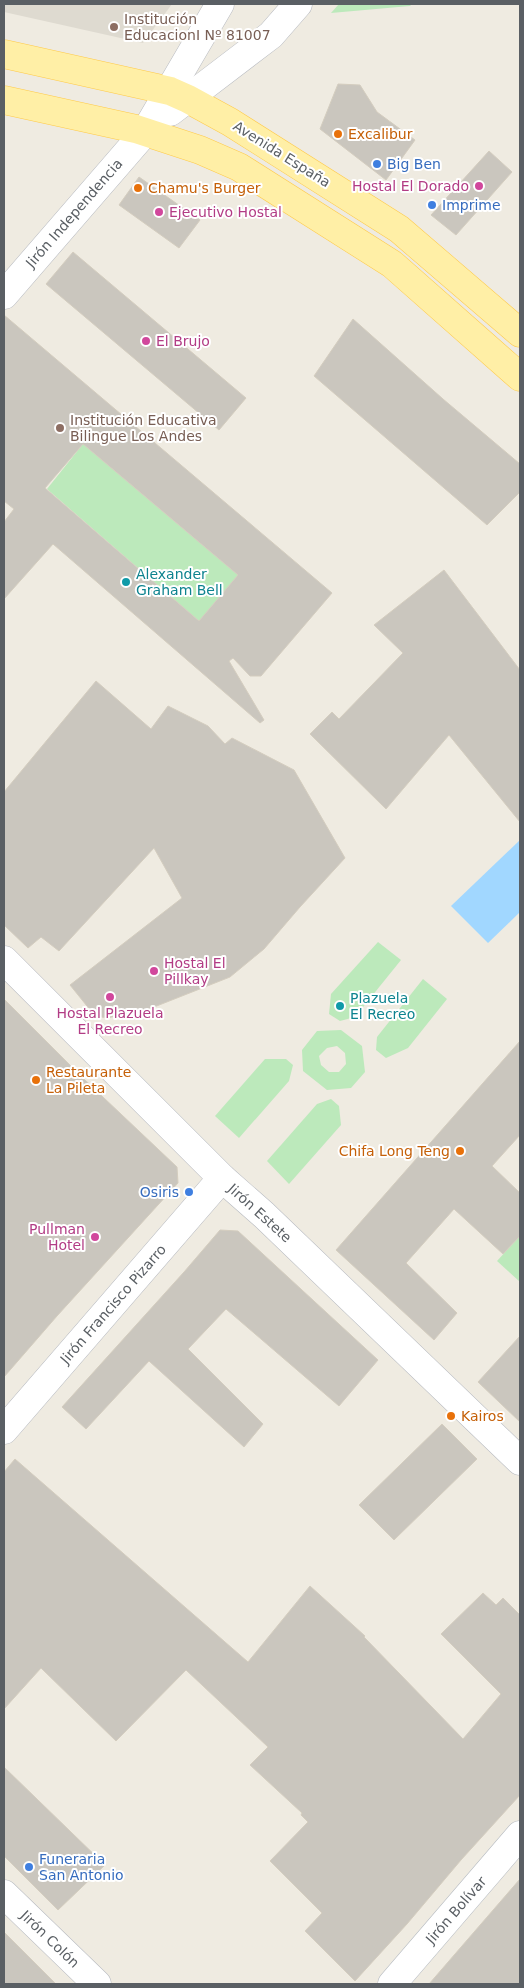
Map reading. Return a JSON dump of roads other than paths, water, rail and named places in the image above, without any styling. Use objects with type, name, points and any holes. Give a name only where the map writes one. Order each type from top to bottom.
[{"type":"main road","name":"Avenida España","points":[[4,54],[179,95],[230,122],[399,229],[520,333]]},
{"type":"main road","points":[[4,100],[145,132],[200,150],[239,167],[392,264],[520,377]]},
{"type":"street","points":[[179,95],[220,4]]},
{"type":"street","name":"Jirón Independencia","points":[[4,294],[179,95],[271,35],[298,4]]},
{"type":"street","name":"Jirón Estete","points":[[4,960],[222,1178],[264,1214],[520,1461]]},
{"type":"street","name":"Jirón Francisco Pizarro","points":[[4,1430],[222,1178]]},
{"type":"street","name":"Jirón Bolívar","points":[[392,1984],[520,1835]]},
{"type":"street","name":"Jirón Colón","points":[[4,1894],[97,1984]]},
{"type":"water","points":[[520,840],[520,912],[488,943],[451,906]]},
{"type":"place","name":"Institución EducacionI Nº 81007","points":[[114,27]]},
{"type":"place","name":"Excalibur","points":[[338,134]]},
{"type":"place","name":"Big Ben","points":[[377,164]]},
{"type":"place","name":"Hostal El Dorado","points":[[479,186]]},
{"type":"place","name":"Chamu's Burger","points":[[138,188]]},
{"type":"place","name":"Imprime","points":[[432,205]]},
{"type":"place","name":"Ejecutivo Hostal","points":[[159,212]]},
{"type":"place","name":"El Brujo","points":[[146,341]]},
{"type":"place","name":"Institución Educativa Bilingue Los Andes","points":[[60,428]]},
{"type":"place","name":"Alexander Graham Bell","points":[[126,582]]},
{"type":"place","name":"Hostal El Pillkay","points":[[154,971]]},
{"type":"place","name":"Hostal Plazuela El Recreo","points":[[110,997]]},
{"type":"place","name":"Plazuela El Recreo","points":[[340,1006]]},
{"type":"place","name":"Restaurante La Pileta","points":[[36,1080]]},
{"type":"place","name":"Chifa Long Teng","points":[[460,1151]]},
{"type":"place","name":"Osiris","points":[[189,1192]]},
{"type":"place","name":"Pullman Hotel","points":[[95,1237]]},
{"type":"place","name":"Kairos","points":[[451,1416]]},
{"type":"place","name":"Funeraria San Antonio","points":[[29,1867]]}]
